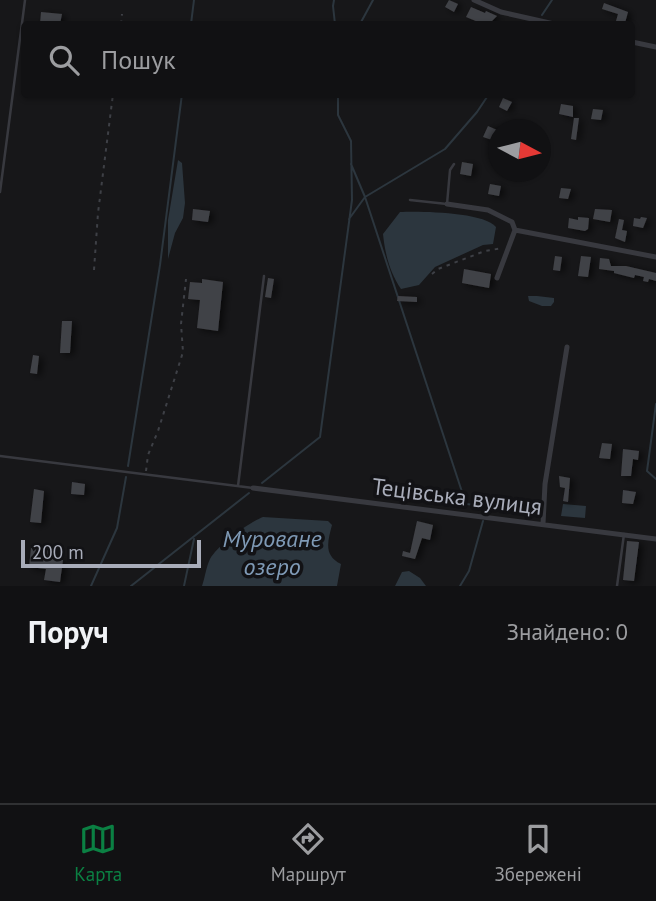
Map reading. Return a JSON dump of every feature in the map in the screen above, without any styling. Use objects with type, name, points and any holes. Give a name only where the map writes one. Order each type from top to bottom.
[{"type":"street","points":[[474,0],[516,16],[540,21]]},
{"type":"street","points":[[635,43],[656,47]]},
{"type":"street","points":[[447,204],[488,210],[512,222],[515,230],[497,278]]},
{"type":"street","points":[[515,230],[656,257]]},
{"type":"street","points":[[543,524],[545,485],[568,347]]},
{"type":"street","name":"Тецівська вулиця","points":[[253,488],[656,539]]},
{"type":"lane","points":[[22,21],[25,0]]},
{"type":"lane","points":[[0,192],[21,31]]},
{"type":"lane","points":[[410,200],[447,204],[450,170],[454,164]]},
{"type":"lane","points":[[238,486],[264,276]]},
{"type":"lane","points":[[0,456],[253,488]]},
{"type":"lane","points":[[617,586],[624,534]]},
{"type":"path","points":[[121,21],[122,14]]},
{"type":"path","points":[[94,271],[113,98]]},
{"type":"path","points":[[432,274],[438,268],[485,251],[507,248]]},
{"type":"path","points":[[146,473],[148,454],[183,352],[181,324],[186,279]]},
{"type":"water","points":[[178,160],[182,163],[185,203],[183,218],[175,233],[168,259],[168,220]]},
{"type":"water","points":[[400,212],[479,218],[496,227],[493,244],[483,245],[435,267],[419,285],[401,289],[389,263],[383,234]]},
{"type":"water","points":[[528,296],[554,298],[554,302],[551,306],[542,306],[529,301]]},
{"type":"water","points":[[563,504],[586,506],[585,518],[561,516]]},
{"type":"water","name":"Муроване озеро","points":[[263,517],[328,521],[332,525],[329,552],[341,564],[337,586],[202,586],[214,553],[234,535]]},
{"type":"water","points":[[409,571],[426,586],[395,586],[402,572]]},
{"type":"building","points":[[449,0],[458,4],[454,12],[445,7]]},
{"type":"building","points":[[604,3],[628,12],[626,21],[616,21],[618,14],[602,9]]},
{"type":"building","points":[[471,7],[497,16],[492,21],[476,21],[466,17]]},
{"type":"building","points":[[41,12],[62,14],[61,21],[40,21]]},
{"type":"building","points":[[503,98],[512,102],[507,111],[499,107]]},
{"type":"building","points":[[561,104],[573,106],[573,117],[559,114]]},
{"type":"building","points":[[593,109],[603,110],[601,120],[591,119]]},
{"type":"building","points":[[574,118],[579,118],[576,140],[571,139]]},
{"type":"building","points":[[488,126],[488,139],[483,137]]},
{"type":"building","points":[[462,162],[473,164],[471,176],[460,174]]},
{"type":"building","points":[[490,184],[501,186],[499,196],[488,194]]},
{"type":"building","points":[[561,188],[571,189],[568,199],[559,198]]},
{"type":"building","points":[[193,209],[210,211],[208,222],[192,220]]},
{"type":"building","points":[[595,209],[612,210],[610,222],[593,219]]},
{"type":"building","points":[[578,217],[589,218],[588,229],[585,231],[568,228],[569,218],[578,220]]},
{"type":"building","points":[[634,218],[647,218],[643,228],[633,226]]},
{"type":"building","points":[[619,219],[624,220],[622,230],[627,231],[625,242],[615,238]]},
{"type":"building","points":[[555,256],[562,257],[560,271],[553,270]]},
{"type":"building","points":[[581,256],[591,257],[588,277],[578,276]]},
{"type":"building","points":[[600,258],[609,259],[611,266],[626,266],[656,273],[656,281],[643,281],[644,277],[635,275],[634,278],[599,269]]},
{"type":"building","points":[[464,269],[491,274],[489,288],[462,283]]},
{"type":"building","points":[[268,278],[274,279],[271,298],[265,297]]},
{"type":"building","points":[[202,279],[223,282],[218,331],[197,328],[200,300],[188,299],[190,282],[202,283]]},
{"type":"building","points":[[398,296],[417,297],[417,302],[397,301]]},
{"type":"building","points":[[62,321],[72,321],[70,353],[60,353]]},
{"type":"building","points":[[33,355],[39,356],[37,374],[30,373]]},
{"type":"building","points":[[602,443],[612,444],[610,459],[599,458]]},
{"type":"building","points":[[623,449],[639,451],[638,460],[633,459],[631,476],[621,476]]},
{"type":"building","points":[[559,476],[570,478],[568,502],[563,501],[565,488],[560,487]]},
{"type":"building","points":[[72,482],[85,484],[84,495],[71,494]]},
{"type":"building","points":[[34,489],[44,491],[41,523],[30,522]]},
{"type":"building","points":[[623,490],[636,492],[633,504],[622,503]]},
{"type":"building","points":[[417,521],[433,525],[430,540],[422,538],[415,559],[402,556],[403,551],[410,553]]},
{"type":"building","points":[[627,541],[639,542],[634,581],[623,580]]},
{"type":"building","points":[[31,548],[53,551],[52,559],[63,560],[60,582],[44,580],[46,569],[29,567]]},
{"type":"waterway","points":[[191,21],[194,0]]},
{"type":"waterway","points":[[334,0],[335,21]]},
{"type":"waterway","points":[[362,21],[373,0]]},
{"type":"waterway","points":[[542,15],[552,0]]},
{"type":"waterway","points":[[128,466],[160,265],[181,98]]},
{"type":"waterway","points":[[262,483],[320,437],[352,200],[351,141],[338,115],[338,98]]},
{"type":"waterway","points":[[349,219],[365,197],[445,149],[486,98]]},
{"type":"waterway","points":[[351,164],[365,197],[466,504],[538,511]]},
{"type":"waterway","points":[[656,404],[647,471],[656,479]]},
{"type":"waterway","points":[[91,586],[117,528],[126,477]]},
{"type":"waterway","points":[[131,586],[249,493]]},
{"type":"waterway","points":[[460,586],[469,571],[483,521]]},
{"type":"waterway","points":[[184,586],[194,539]]}]
